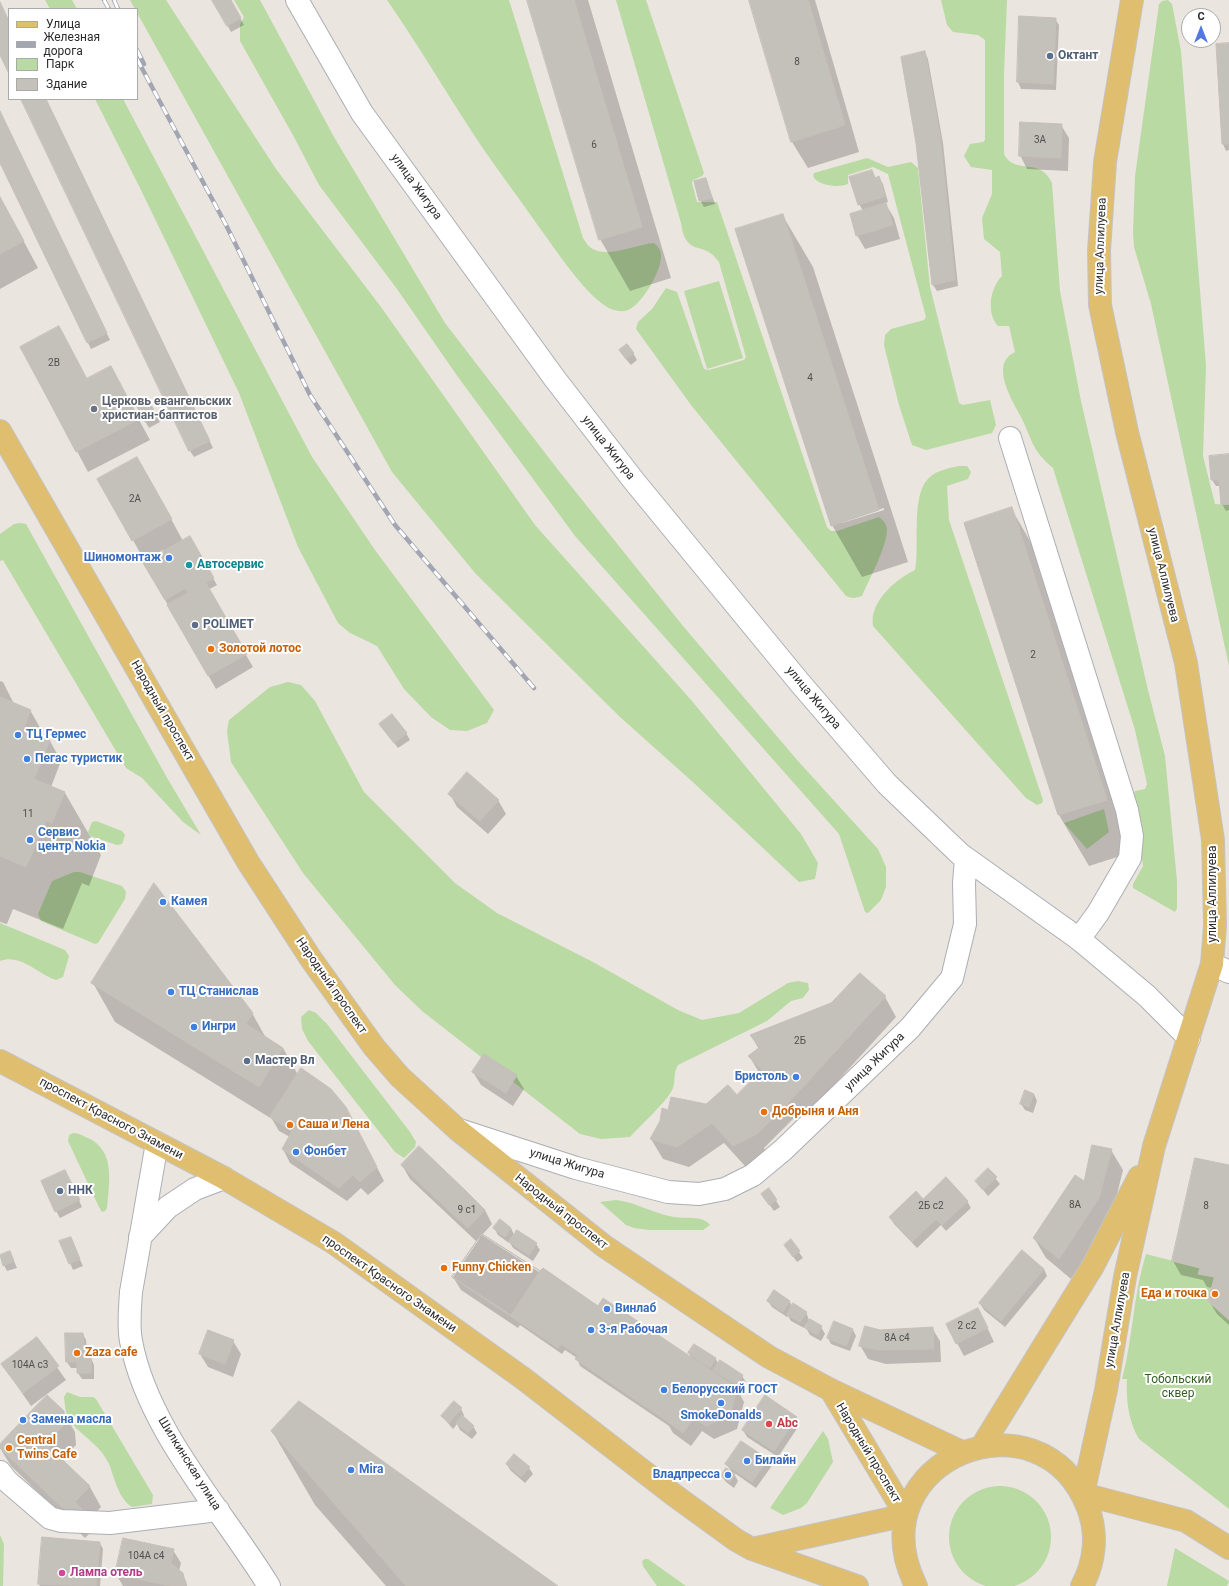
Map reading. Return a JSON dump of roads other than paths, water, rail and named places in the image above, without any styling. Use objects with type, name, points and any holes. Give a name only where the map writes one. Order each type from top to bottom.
[{"type":"main road","name":"улица Жигура","points":[[298,0],[362,113],[555,379],[629,475],[795,677],[882,778],[966,858],[1079,938],[1147,996],[1188,1038]]},
{"type":"main road","name":"улица Аллилуева","points":[[1083,1494],[1106,1390],[1124,1277],[1154,1146],[1188,1038],[1221,968],[1215,925],[1213,840],[1186,663],[1127,432],[1100,304],[1099,252],[1105,162],[1132,0]]},
{"type":"main road","name":"Народный проспект","points":[[0,431],[248,862],[310,958],[374,1047],[400,1076],[457,1129],[604,1246],[769,1357],[831,1390],[972,1449]]},
{"type":"main road","points":[[1010,438],[1127,810],[1132,836],[1130,858],[1098,913],[1079,938]]},
{"type":"main road","name":"улица Жигура","points":[[457,1129],[576,1168],[668,1192],[699,1194],[725,1189],[753,1175],[783,1150],[910,1028],[952,978],[965,924],[964,883],[966,858]]},
{"type":"main road","name":"проспект Красного Знамени","points":[[0,1061],[224,1178],[334,1244],[524,1379],[674,1495],[736,1540],[752,1549],[857,1586]]},
{"type":"main road","name":"Шилкинская улица","points":[[157,1144],[140,1237],[129,1316],[131,1340],[136,1363],[157,1413],[176,1446],[269,1586]]},
{"type":"main road","name":"улица Аллилуева","points":[[972,1449],[1093,1266],[1154,1146]]},
{"type":"main road","points":[[140,1237],[168,1207],[195,1189],[224,1178]]},
{"type":"main road","name":"Народный проспект","points":[[831,1390],[906,1515]]},
{"type":"main road","points":[[916,1586],[908,1570],[903,1543],[906,1515],[915,1495],[927,1477],[943,1462],[972,1449],[1012,1446],[1040,1454],[1065,1471],[1083,1494],[1092,1519],[1095,1546],[1090,1572],[1082,1586]]},
{"type":"main road","points":[[0,1472],[7,1481],[50,1518],[61,1521],[110,1523],[218,1510]]},
{"type":"main road","points":[[1083,1494],[1186,1521],[1229,1548]]},
{"type":"main road","points":[[752,1549],[906,1515]]},
{"type":"railway","points":[[104,0],[108,8]]},
{"type":"railway","points":[[114,0],[118,8]]},
{"type":"railway","points":[[138,52],[144,64]]},
{"type":"railway","points":[[138,61],[226,225],[310,395],[395,525],[534,688]]},
{"type":"place","name":"Октант","points":[[1050,56]]},
{"type":"place","name":"Церковь евангельских христиан-баптистов","points":[[94,409]]},
{"type":"place","name":"Шиномонтаж","points":[[169,558]]},
{"type":"place","name":"Автосервис","points":[[189,565]]},
{"type":"place","name":"POLIMET","points":[[195,625]]},
{"type":"place","name":"Золотой лотос","points":[[211,649]]},
{"type":"place","name":"ТЦ Гермес","points":[[18,735]]},
{"type":"place","name":"Пегас туристик","points":[[27,759]]},
{"type":"place","name":"Сервис центр Nokia","points":[[30,840]]},
{"type":"place","name":"Камея","points":[[163,902]]},
{"type":"place","name":"ТЦ Станислав","points":[[171,992]]},
{"type":"place","name":"Ингри","points":[[194,1027]]},
{"type":"place","name":"Мастер Вл","points":[[247,1061]]},
{"type":"place","name":"Бристоль","points":[[796,1077]]},
{"type":"place","name":"Добрыня и Аня","points":[[764,1112]]},
{"type":"place","name":"Саша и Лена","points":[[290,1125]]},
{"type":"place","name":"Фонбет","points":[[296,1152]]},
{"type":"place","name":"ННК","points":[[60,1191]]},
{"type":"place","name":"Funny Chicken","points":[[444,1268]]},
{"type":"place","name":"Еда и точка","points":[[1215,1294]]},
{"type":"place","name":"Винлаб","points":[[607,1309]]},
{"type":"place","name":"3-я Рабочая","points":[[591,1330]]},
{"type":"place","name":"Zaza cafe","points":[[77,1353]]},
{"type":"place","name":"Белорусский ГОСТ","points":[[664,1390]]},
{"type":"place","name":"SmokeDonalds","points":[[721,1403]]},
{"type":"place","name":"Замена масла","points":[[23,1420]]},
{"type":"place","name":"Abc","points":[[769,1424]]},
{"type":"place","name":"Central Twins Cafe","points":[[9,1448]]},
{"type":"place","name":"Билайн","points":[[747,1461]]},
{"type":"place","name":"Mira","points":[[351,1470]]},
{"type":"place","name":"Владпресса","points":[[728,1475]]},
{"type":"place","name":"Лампа отель","points":[[62,1573]]},
{"type":"park label","name":"Тобольский сквер","points":[[1178,1387]]}]
